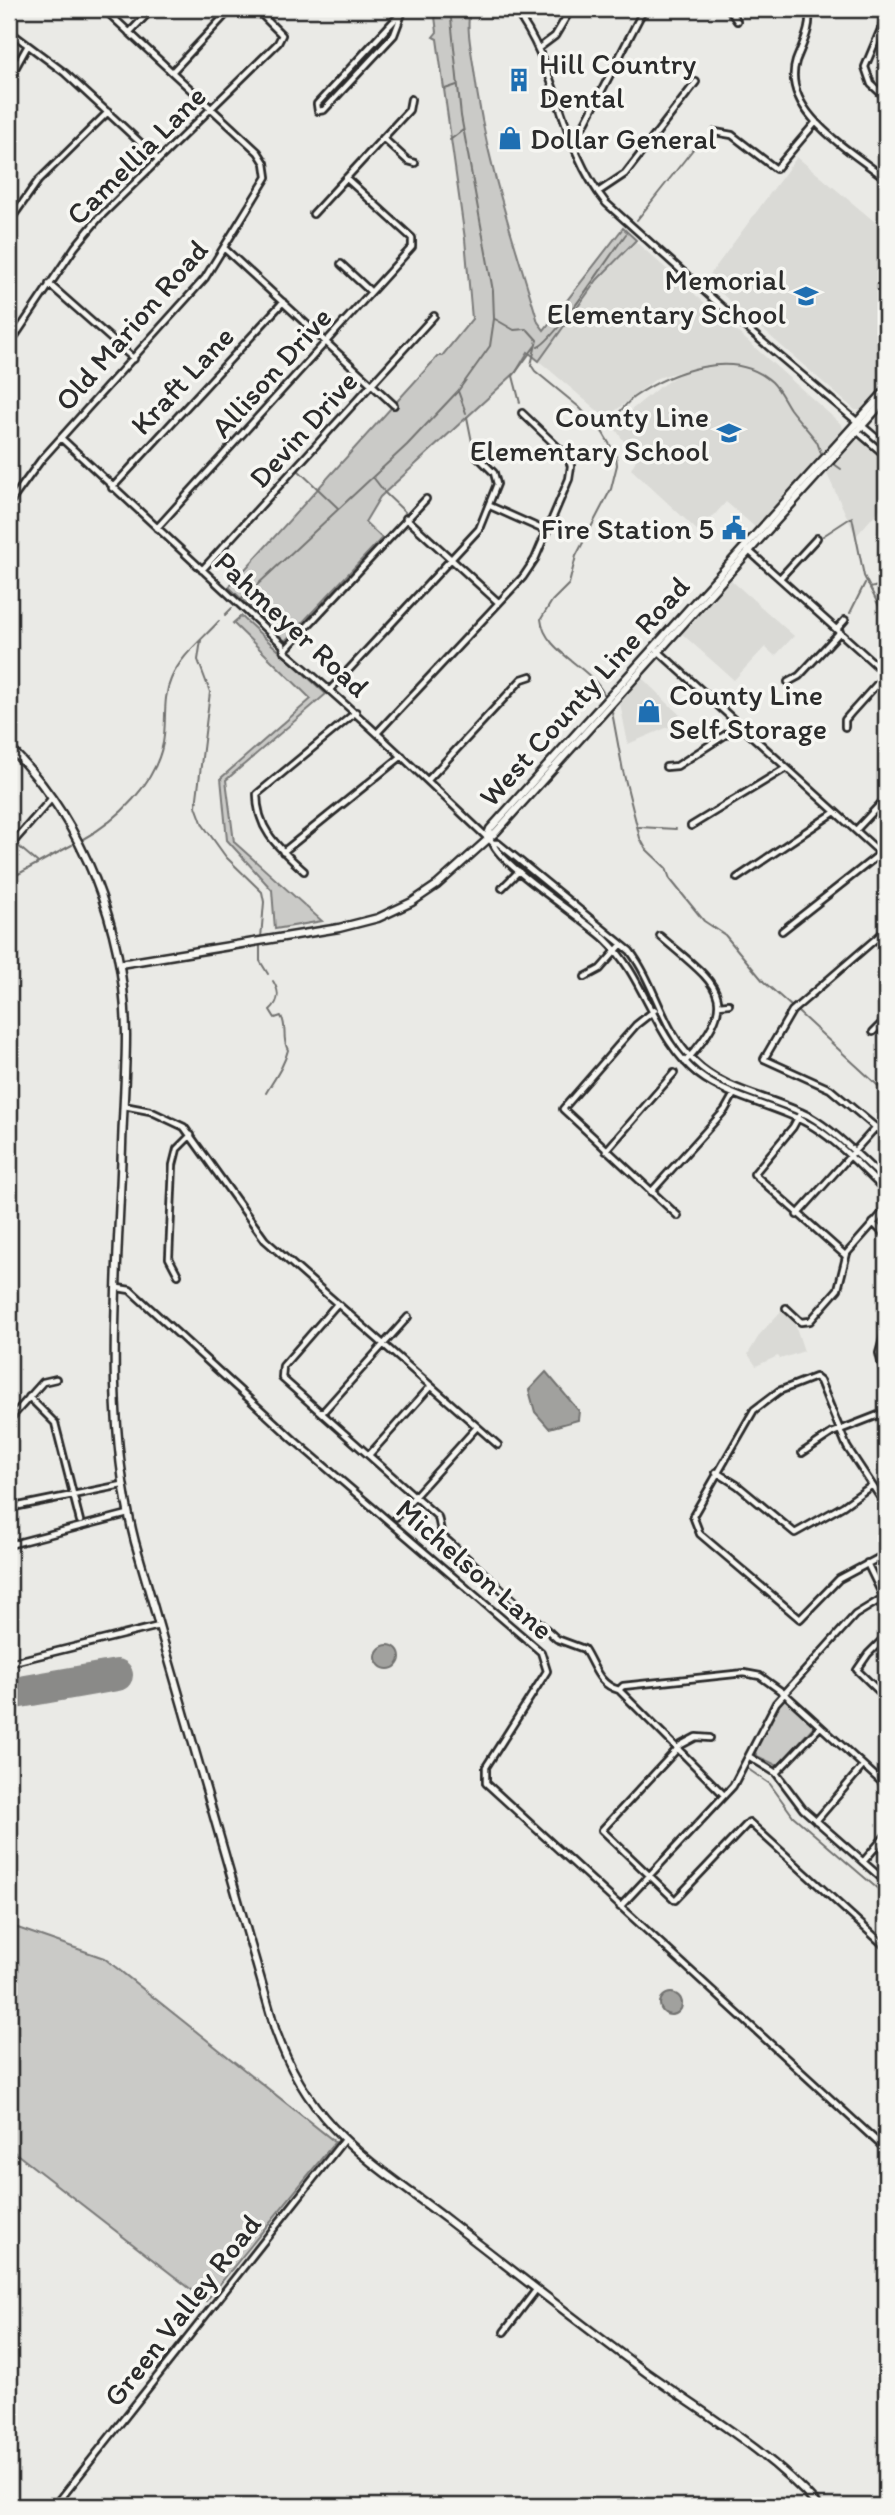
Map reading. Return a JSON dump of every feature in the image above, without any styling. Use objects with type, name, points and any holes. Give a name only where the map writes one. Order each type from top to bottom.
[{"type":"main road","name":"West County Line Road","points":[[859,426],[886,390]]},
{"type":"main road","name":"West County Line Road","points":[[120,964],[351,925],[400,908],[453,874],[487,837],[495,832],[618,691],[886,398]]},
{"type":"main road","points":[[9,747],[52,798],[95,880],[120,964],[126,1035],[116,1418],[122,1485],[159,1626],[282,2048],[311,2103],[343,2141],[536,2290],[771,2462],[818,2506]]},
{"type":"street","points":[[104,9],[210,109]]},
{"type":"street","points":[[130,33],[152,9]]},
{"type":"street","points":[[172,72],[231,9]]},
{"type":"street","name":"Camellia Lane","points":[[9,345],[49,284],[98,219],[281,38],[278,28],[256,9]]},
{"type":"street","points":[[514,9],[539,48],[568,137],[598,192],[617,214],[859,426],[886,446]]},
{"type":"street","points":[[539,48],[555,36],[571,9]]},
{"type":"street","points":[[568,137],[581,129],[644,9]]},
{"type":"street","points":[[729,9],[737,21]]},
{"type":"street","points":[[825,9],[808,11],[793,79],[798,100],[816,121],[886,179]]},
{"type":"street","points":[[404,10],[394,35],[324,110],[318,110],[317,104],[404,10]]},
{"type":"street","points":[[886,17],[865,67],[871,84],[886,98]]},
{"type":"street","points":[[9,31],[65,73],[158,159]]},
{"type":"street","points":[[9,118],[13,72],[27,47]]},
{"type":"street","points":[[598,192],[625,174],[696,82]]},
{"type":"street","points":[[313,214],[409,110],[411,99]]},
{"type":"street","name":"Old Marion Road","points":[[9,504],[61,438],[205,278],[265,181],[265,163],[255,149],[210,109]]},
{"type":"street","points":[[9,222],[16,209],[44,175],[108,112]]},
{"type":"street","points":[[715,132],[732,135],[776,169],[816,121]]},
{"type":"street","points":[[383,138],[408,161],[415,163]]},
{"type":"street","name":"Allison Drive","points":[[157,528],[327,343],[414,243],[411,237],[346,178]]},
{"type":"street","points":[[9,204],[16,209]]},
{"type":"street","points":[[225,249],[394,405]]},
{"type":"street","points":[[341,264],[371,292]]},
{"type":"street","points":[[49,284],[134,359]]},
{"type":"street","name":"Kraft Lane","points":[[112,488],[282,302]]},
{"type":"street","name":"Devin Drive","points":[[202,570],[434,316]]},
{"type":"street","points":[[377,733],[532,565],[569,479],[571,466],[567,456],[522,413]]},
{"type":"street","points":[[859,426],[886,456]]},
{"type":"street","name":"Pahmeyer Road","points":[[61,438],[283,645],[284,651],[356,712],[428,780],[493,843],[494,848],[617,950],[690,1057],[736,1091],[818,1131],[886,1191]]},
{"type":"street","points":[[330,690],[450,559],[474,538],[496,491],[496,480],[476,455]]},
{"type":"street","points":[[284,651],[405,518],[426,499]]},
{"type":"street","points":[[490,506],[546,531]]},
{"type":"street","points":[[405,518],[498,602]]},
{"type":"street","points":[[780,578],[817,538]]},
{"type":"street","points":[[748,549],[886,674],[850,713],[845,727]]},
{"type":"street","points":[[788,682],[799,676],[839,631],[845,620]]},
{"type":"street","points":[[656,650],[886,858]]},
{"type":"street","points":[[428,780],[522,679],[531,676]]},
{"type":"street","points":[[304,871],[262,828],[259,791],[356,712]]},
{"type":"street","points":[[666,767],[677,766],[739,726]]},
{"type":"street","points":[[283,852],[402,756]]},
{"type":"street","points":[[691,826],[786,768]]},
{"type":"street","points":[[9,847],[52,798]]},
{"type":"street","points":[[856,830],[886,798]]},
{"type":"street","points":[[737,878],[835,812]]},
{"type":"street","name":"Pahmeyer Road","points":[[493,843],[498,843],[585,912],[640,965],[671,1045],[685,1062],[710,1083],[801,1112],[828,1129],[886,1181]]},
{"type":"street","points":[[782,931],[881,853]]},
{"type":"street","points":[[502,888],[519,871]]},
{"type":"street","points":[[886,930],[785,1020],[766,1052],[765,1062],[830,1089],[886,1136]]},
{"type":"street","points":[[660,936],[705,975],[719,1005],[714,1027],[685,1062]]},
{"type":"street","points":[[585,977],[596,973],[621,945]]},
{"type":"street","points":[[719,1005],[729,1004]]},
{"type":"street","points":[[656,1009],[636,1025],[565,1102],[563,1109],[678,1216]]},
{"type":"street","points":[[873,1032],[886,1019]]},
{"type":"street","points":[[606,1151],[674,1073]]},
{"type":"street","points":[[651,1192],[725,1110],[736,1091]]},
{"type":"street","points":[[124,1106],[169,1118],[191,1135],[265,1240],[498,1445]]},
{"type":"street","points":[[801,1112],[754,1174],[846,1256]]},
{"type":"street","points":[[797,1214],[876,1127]]},
{"type":"street","points":[[178,1275],[169,1258],[173,1165],[177,1149],[191,1135]]},
{"type":"street","points":[[786,1308],[806,1323],[838,1289],[846,1256],[886,1209]]},
{"type":"street","points":[[873,1223],[886,1236]]},
{"type":"street","name":"Michelson Lane","points":[[118,1288],[130,1290],[294,1440],[541,1652],[547,1662],[544,1676],[486,1767],[484,1777],[489,1787],[882,2146]]},
{"type":"street","points":[[337,1304],[278,1373],[438,1517],[442,1536],[557,1639],[584,1649],[596,1672],[610,1688],[619,1690],[724,1795]]},
{"type":"street","points":[[323,1413],[408,1317]]},
{"type":"street","points":[[886,1328],[879,1353],[886,1383]]},
{"type":"street","points":[[886,1506],[871,1486],[839,1430],[817,1378],[785,1387],[760,1404],[743,1425],[693,1511],[697,1530],[800,1619],[839,1580],[886,1554]]},
{"type":"street","points":[[9,1420],[43,1382],[56,1379]]},
{"type":"street","points":[[369,1455],[430,1386]]},
{"type":"street","points":[[29,1397],[55,1423],[80,1521]]},
{"type":"street","points":[[802,1453],[839,1430],[886,1412]]},
{"type":"street","points":[[396,1517],[477,1427]]},
{"type":"street","points":[[716,1472],[737,1485],[795,1533],[838,1509],[871,1486]]},
{"type":"street","points":[[9,1508],[122,1485]]},
{"type":"street","points":[[9,1545],[128,1514]]},
{"type":"street","points":[[620,1907],[724,1795],[750,1757],[769,1712],[855,1615],[885,1598],[867,1563]]},
{"type":"street","points":[[9,1663],[159,1626]]},
{"type":"street","points":[[886,1636],[867,1654],[857,1670],[886,1698]]},
{"type":"street","points":[[619,1690],[623,1686],[744,1673],[760,1676],[785,1694],[886,1786]]},
{"type":"street","points":[[776,1773],[820,1727]]},
{"type":"street","points":[[710,1738],[696,1737],[677,1750],[601,1830],[675,1900],[749,1822],[886,1947]]},
{"type":"street","points":[[750,1757],[776,1773],[797,1802],[816,1821],[886,1882]]},
{"type":"street","points":[[816,1821],[863,1766]]},
{"type":"street","points":[[863,1862],[886,1835]]},
{"type":"street","name":"Green Valley Road","points":[[55,2506],[343,2141]]},
{"type":"street","points":[[504,2332],[536,2290]]},
{"type":"shaded area","points":[[434,9],[470,9],[469,38],[492,166],[538,322],[544,330],[623,228],[636,240],[597,280],[539,361],[528,352],[516,372],[380,497],[365,522],[382,538],[285,641],[229,587],[438,356],[442,356],[472,319],[465,239],[437,39],[433,37],[437,32]]},
{"type":"shaded area","name":"Memorial Elementary School","points":[[797,157],[886,231],[886,381],[860,410],[855,410],[706,280]]},
{"type":"shaded area","name":"County Line Elementary School","points":[[635,241],[842,425],[843,429],[755,527],[726,502],[699,532],[631,469],[636,460],[613,425],[685,370],[657,378],[606,418],[539,361],[597,280]]},
{"type":"shaded area","points":[[861,440],[886,463],[886,502],[856,536],[827,474],[856,441]]},
{"type":"shaded area","points":[[731,580],[794,636],[775,656],[765,647],[734,680],[682,634]]},
{"type":"shaded area","points":[[241,616],[326,694],[226,780],[234,842],[322,921],[275,929],[272,890],[227,840],[221,778],[311,699],[233,623]]},
{"type":"shaded area","name":"County Line Self Storage","points":[[642,678],[685,720],[628,744],[620,703]]},
{"type":"shaded area","points":[[782,1310],[795,1324],[804,1351],[780,1359],[778,1356],[756,1366],[748,1354],[760,1334]]},
{"type":"shaded area","points":[[546,1372],[579,1411],[578,1420],[549,1428],[535,1412],[529,1390]]},
{"type":"shaded area","points":[[388,1645],[399,1652],[400,1657],[393,1668],[388,1669],[377,1662],[376,1657],[383,1646]]},
{"type":"shaded area","points":[[788,1698],[814,1726],[778,1766],[757,1756],[755,1752],[763,1730],[783,1699]]},
{"type":"shaded area","points":[[9,1925],[104,1958],[335,2142],[206,2301],[9,2148]]},
{"type":"shaded area","points":[[671,1993],[679,1996],[682,2004],[679,2012],[671,2015],[663,2012],[660,2004],[663,1996]]},
{"type":"waterway","points":[[240,601],[407,445],[458,391],[490,346],[494,319],[493,291],[461,116],[450,9]]},
{"type":"waterway","points":[[445,89],[457,85]]},
{"type":"waterway","points":[[450,140],[463,130]]},
{"type":"waterway","points":[[637,220],[702,138]]},
{"type":"waterway","points":[[538,347],[557,329],[626,234]]},
{"type":"waterway","points":[[495,319],[514,330],[526,329]]},
{"type":"waterway","points":[[528,330],[537,340],[531,365],[535,371],[579,407],[603,433],[616,455],[617,465],[611,489],[576,556],[569,584],[552,601],[541,619],[550,641],[589,675],[604,694]]},
{"type":"waterway","points":[[520,403],[513,376],[535,346]]},
{"type":"waterway","points":[[599,426],[613,419],[634,397],[665,379],[702,367],[739,366],[757,372],[772,382],[817,442],[821,453]]},
{"type":"waterway","points":[[458,391],[466,413]]},
{"type":"waterway","points":[[467,417],[473,447]]},
{"type":"waterway","points":[[834,464],[841,469]]},
{"type":"waterway","points":[[298,470],[338,508]]},
{"type":"waterway","points":[[373,477],[383,490]]},
{"type":"waterway","points":[[384,492],[405,512]]},
{"type":"waterway","points":[[823,536],[852,517],[864,576],[886,620]]},
{"type":"waterway","points":[[850,613],[865,583]]},
{"type":"waterway","points":[[870,588],[886,584]]},
{"type":"waterway","points":[[225,615],[232,608]]},
{"type":"waterway","points":[[83,839],[122,811],[152,773],[163,743],[167,694],[171,679],[186,655],[219,621]]},
{"type":"waterway","points":[[201,640],[198,660],[210,692],[196,806],[203,825],[226,857],[262,892],[264,902],[261,938]]},
{"type":"waterway","points":[[612,712],[623,771],[640,838],[646,849],[666,868],[670,879],[704,921],[725,935],[764,982],[791,1006]]},
{"type":"waterway","points":[[639,827],[676,829]]},
{"type":"waterway","points":[[17,845],[37,862]]},
{"type":"waterway","points":[[9,879],[72,845]]},
{"type":"waterway","points":[[260,943],[260,961],[268,974]]},
{"type":"waterway","points":[[266,1093],[282,1067],[288,1050],[283,1020],[281,1016],[275,1018],[270,1010],[278,996],[273,981]]},
{"type":"waterway","points":[[798,1012],[886,1093]]},
{"type":"waterway","points":[[748,1769],[770,1784],[793,1816],[886,1896]]},
{"type":"runway","points":[[9,1694],[117,1675]]},
{"type":"place","name":"Hill Country Dental","points":[[519,80]]},
{"type":"place","name":"Dollar General","points":[[510,138]]},
{"type":"place","name":"Memorial Elementary School","points":[[806,296]]},
{"type":"place","name":"County Line Elementary School","points":[[729,433]]},
{"type":"place","name":"Fire Station 5","points":[[734,528]]},
{"type":"place","name":"County Line Self Storage","points":[[649,711]]}]
